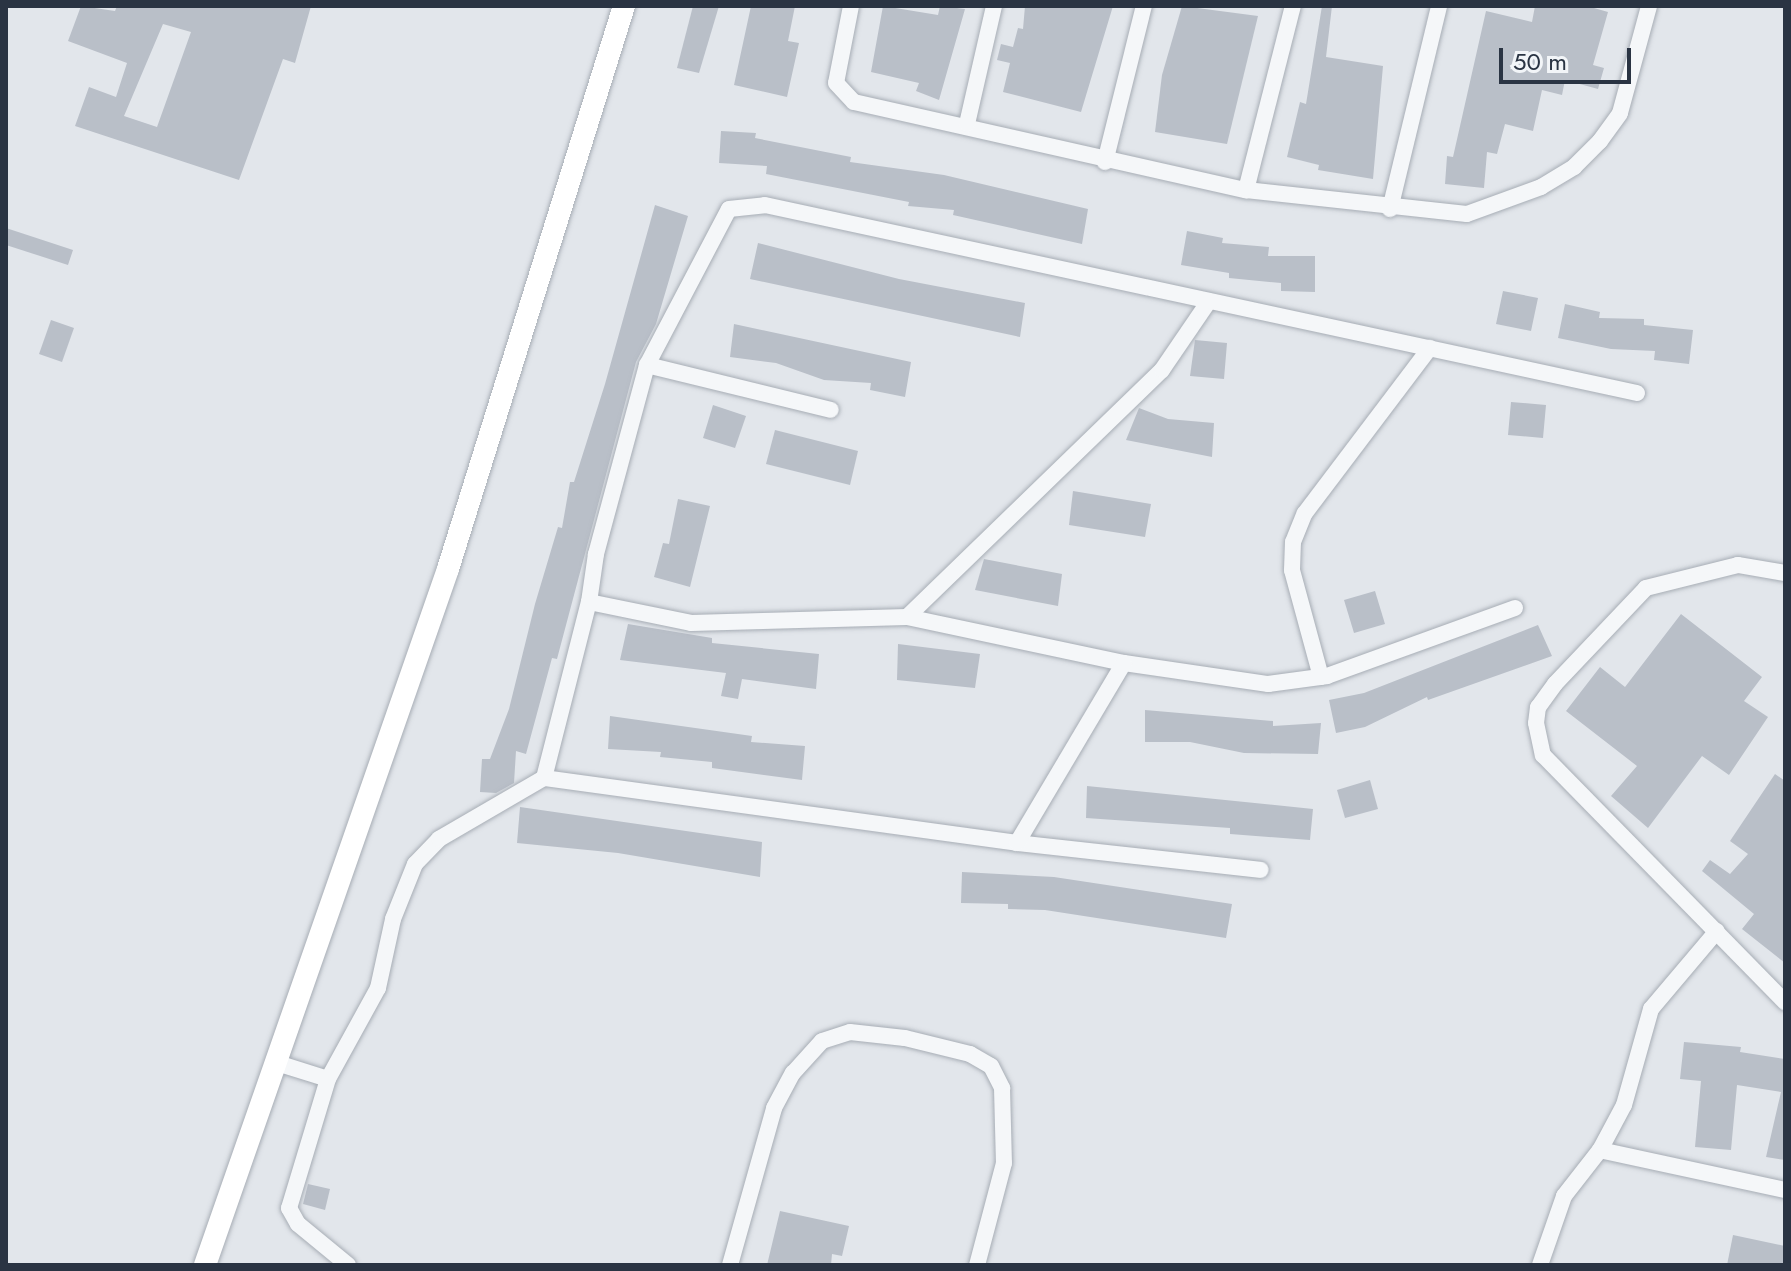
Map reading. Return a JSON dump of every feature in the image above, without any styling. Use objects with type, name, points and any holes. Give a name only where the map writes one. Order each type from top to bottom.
[{"type":"main road","points":[[205,1265],[448,569],[624,6]]},
{"type":"street","points":[[851,6],[836,83],[854,102],[967,124],[1105,162],[1246,190],[1390,209],[1467,214],[1502,205],[1574,167],[1620,113],[1649,6]]},
{"type":"street","points":[[967,124],[994,6]]},
{"type":"street","points":[[1105,162],[1144,6]]},
{"type":"street","points":[[1246,190],[1293,6]]},
{"type":"street","points":[[1390,209],[1439,6]]},
{"type":"street","points":[[544,778],[589,602],[596,554],[647,365],[698,273],[719,220],[729,209],[748,204],[1637,393]]},
{"type":"street","points":[[907,617],[1162,370],[1209,301]]},
{"type":"street","points":[[1321,677],[1292,570],[1293,542],[1305,513],[1430,348]]},
{"type":"street","points":[[647,365],[831,410]]},
{"type":"street","points":[[1785,573],[1738,565],[1646,588],[1538,707],[1536,740],[1543,755],[1785,1002]]},
{"type":"street","points":[[589,602],[691,623],[907,617],[1124,663],[1268,684],[1321,677],[1515,608]]},
{"type":"street","points":[[1017,843],[1124,663]]},
{"type":"street","points":[[348,1265],[298,1224],[289,1208],[328,1079],[378,988],[393,919],[415,864],[439,839],[544,778],[1017,843],[1261,870]]},
{"type":"street","points":[[1540,1265],[1564,1196],[1600,1150],[1624,1105],[1651,1009],[1717,931]]},
{"type":"street","points":[[730,1265],[774,1108],[793,1073],[822,1041],[850,1032],[905,1038],[970,1054],[991,1066],[1002,1088],[1004,1163],[977,1265]]},
{"type":"street","points":[[277,1063],[328,1079]]},
{"type":"street","points":[[1600,1150],[1785,1190]]},
{"type":"building","points":[[81,6],[115,11],[117,6],[311,6],[295,63],[283,59],[239,180],[75,126],[89,87],[116,97],[127,63],[68,41]],"holes":[[[163,24],[191,32],[157,127],[124,116]]]},
{"type":"building","points":[[693,6],[719,6],[699,73],[677,68]]},
{"type":"building","points":[[751,6],[795,6],[788,41],[799,43],[787,97],[734,85]]},
{"type":"building","points":[[883,6],[938,15],[940,6],[965,9],[939,100],[916,91],[919,83],[871,72]]},
{"type":"building","points":[[1025,6],[1113,6],[1081,112],[1003,92],[1010,63],[997,60],[1001,44],[1013,47],[1018,28],[1023,29]]},
{"type":"building","points":[[1182,6],[1258,16],[1227,144],[1155,132],[1162,75]]},
{"type":"building","points":[[1322,6],[1332,6],[1326,57],[1383,66],[1373,179],[1318,170],[1319,165],[1287,157],[1300,102],[1306,104]]},
{"type":"building","points":[[1535,6],[1587,6],[1608,12],[1593,65],[1604,68],[1598,89],[1565,80],[1562,95],[1542,90],[1533,131],[1505,124],[1497,154],[1487,152],[1484,188],[1445,184],[1447,156],[1453,157],[1486,11],[1532,22]]},
{"type":"building","points":[[721,131],[756,133],[755,138],[851,157],[850,162],[944,175],[1088,209],[1082,244],[953,215],[954,210],[908,206],[909,202],[766,174],[767,166],[719,163]]},
{"type":"building","points":[[655,205],[688,216],[656,324],[636,362],[557,659],[552,658],[526,754],[516,751],[514,783],[496,793],[480,792],[482,759],[490,759],[509,709],[535,604],[558,527],[562,528],[570,482],[574,482],[605,384]]},
{"type":"building","points":[[6,228],[73,250],[68,265],[6,245]]},
{"type":"building","points":[[1187,231],[1223,238],[1222,243],[1269,247],[1268,256],[1315,256],[1315,292],[1281,291],[1281,283],[1229,278],[1229,273],[1181,265]]},
{"type":"building","points":[[758,243],[899,279],[1025,303],[1020,337],[750,279]]},
{"type":"building","points":[[1503,291],[1538,298],[1531,331],[1496,324]]},
{"type":"building","points":[[1565,304],[1600,312],[1599,318],[1644,319],[1644,325],[1693,330],[1689,364],[1654,360],[1655,351],[1611,349],[1558,338]]},
{"type":"building","points":[[51,320],[74,328],[62,362],[39,354]]},
{"type":"building","points":[[734,324],[911,362],[905,397],[870,390],[871,383],[824,380],[776,363],[730,357]]},
{"type":"building","points":[[1195,340],[1227,343],[1224,379],[1190,376]]},
{"type":"building","points":[[1511,402],[1546,405],[1543,438],[1508,435]]},
{"type":"building","points":[[713,405],[746,416],[735,448],[703,438]]},
{"type":"building","points":[[1139,408],[1168,419],[1214,423],[1212,457],[1126,440]]},
{"type":"building","points":[[775,430],[858,451],[850,485],[766,464]]},
{"type":"building","points":[[1073,491],[1151,504],[1145,537],[1069,525]]},
{"type":"building","points":[[678,499],[710,506],[690,587],[654,577],[663,543],[669,544]]},
{"type":"building","points":[[984,559],[1062,574],[1058,606],[975,590]]},
{"type":"building","points":[[1375,591],[1385,624],[1354,633],[1344,600]]},
{"type":"building","points":[[1681,614],[1762,677],[1744,701],[1768,717],[1729,775],[1702,756],[1648,828],[1611,796],[1637,766],[1566,711],[1600,667],[1625,687]]},
{"type":"building","points":[[628,624],[712,638],[712,643],[819,654],[816,689],[742,679],[738,699],[721,696],[726,673],[620,660]]},
{"type":"building","points":[[1538,625],[1552,656],[1428,700],[1427,697],[1365,727],[1336,733],[1329,700],[1364,693]]},
{"type":"building","points":[[898,644],[980,654],[975,688],[897,680]]},
{"type":"building","points":[[1145,710],[1273,721],[1273,726],[1321,723],[1318,754],[1244,753],[1190,742],[1145,742]]},
{"type":"building","points":[[610,716],[752,736],[751,742],[805,746],[802,780],[712,768],[712,762],[660,757],[661,752],[608,749]]},
{"type":"building","points":[[1775,774],[1785,781],[1785,963],[1742,929],[1754,914],[1702,871],[1710,860],[1730,874],[1748,854],[1730,841]]},
{"type":"building","points":[[1370,780],[1378,809],[1345,818],[1337,790]]},
{"type":"building","points":[[1087,786],[1313,809],[1310,840],[1230,834],[1230,828],[1086,818]]},
{"type":"building","points":[[520,807],[762,842],[760,877],[618,853],[517,843]]},
{"type":"building","points":[[962,872],[1054,877],[1232,904],[1226,938],[1045,910],[1008,909],[1008,904],[961,903]]},
{"type":"building","points":[[1684,1042],[1741,1047],[1740,1052],[1785,1059],[1785,1160],[1766,1157],[1781,1092],[1737,1085],[1731,1150],[1695,1147],[1701,1081],[1680,1079]]},
{"type":"building","points":[[308,1184],[330,1189],[325,1210],[303,1204]]},
{"type":"building","points":[[780,1211],[849,1226],[842,1256],[832,1254],[831,1265],[767,1265]]},
{"type":"building","points":[[1733,1235],[1785,1246],[1785,1265],[1727,1265]]}]
